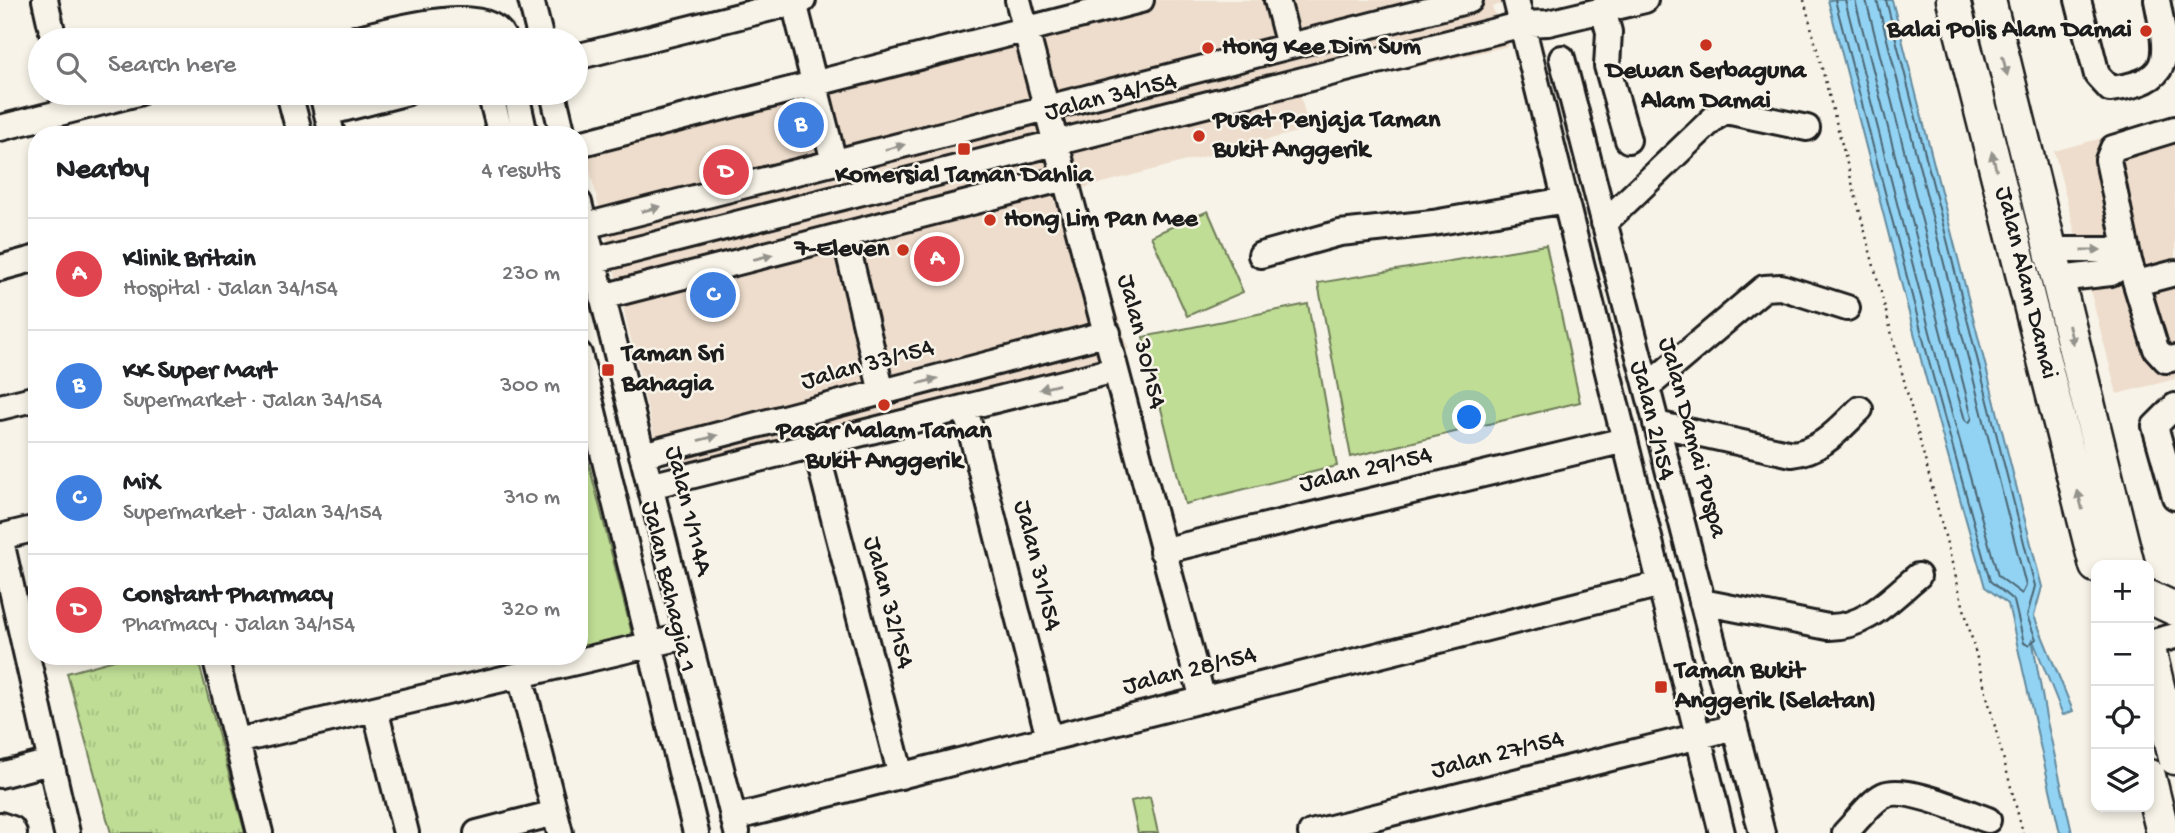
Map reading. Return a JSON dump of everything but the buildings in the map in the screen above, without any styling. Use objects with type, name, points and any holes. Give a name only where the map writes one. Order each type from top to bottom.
[{"type":"main road","name":"Jalan Alam Damai","points":[[1953,0],[2094,560]]},
{"type":"main road","name":"Jalan Alam Damai","points":[[1989,0],[2127,560]]},
{"type":"main road","points":[[2154,599],[2175,609]]},
{"type":"main road","points":[[2154,661],[2162,659],[2175,645]]},
{"type":"main road","points":[[2154,670],[2175,758]]},
{"type":"main road","points":[[2154,796],[2163,833]]},
{"type":"street","points":[[45,0],[51,28]]},
{"type":"street","points":[[531,0],[538,28]]},
{"type":"street","name":"Jalan 30/154","points":[[1018,0],[1203,700]]},
{"type":"street","points":[[588,142],[1142,0]]},
{"type":"street","points":[[1277,0],[1289,46]]},
{"type":"street","name":"Jalan 34/154","points":[[588,213],[834,162],[1470,0]]},
{"type":"street","name":"Jalan 34/154","points":[[588,261],[1054,144],[1520,12],[1548,23],[1645,0]]},
{"type":"street","points":[[2078,0],[2097,75],[2110,89],[2137,86],[2158,76],[2168,56],[2157,0]]},
{"type":"street","points":[[588,54],[799,1],[814,84],[834,162]]},
{"type":"street","points":[[1603,10],[1609,32],[1607,66],[1628,140]]},
{"type":"street","points":[[397,28],[458,12],[483,15],[497,28]]},
{"type":"street","name":"Jalan 2/154","points":[[1520,12],[1722,833]]},
{"type":"street","name":"Jalan Damai Puspa","points":[[1562,58],[1762,833]]},
{"type":"street","points":[[0,128],[57,105]]},
{"type":"street","points":[[292,105],[298,126]]},
{"type":"street","points":[[327,114],[360,105]]},
{"type":"street","points":[[493,105],[499,126]]},
{"type":"street","points":[[519,105],[524,126]]},
{"type":"street","points":[[556,105],[561,126]]},
{"type":"street","points":[[1604,223],[1714,118],[1726,111],[1807,128]]},
{"type":"street","points":[[2175,130],[2113,148],[2109,153],[2133,272],[2156,349],[2166,360],[2175,358]]},
{"type":"street","points":[[602,297],[845,237],[1065,178]]},
{"type":"street","points":[[1261,255],[1340,233],[1433,223],[1566,200]]},
{"type":"street","points":[[845,237],[882,393]]},
{"type":"street","points":[[2054,265],[2109,250],[2133,272],[2175,273]]},
{"type":"street","points":[[0,268],[28,260]]},
{"type":"street","name":"Jalan 1/114A","points":[[588,266],[602,297],[735,825]]},
{"type":"street","points":[[1647,387],[1764,288],[1781,287],[1847,308]]},
{"type":"street","name":"Jalan 33/154","points":[[642,455],[1108,334]]},
{"type":"street","points":[[650,486],[1115,370]]},
{"type":"street","points":[[0,407],[28,400]]},
{"type":"street","points":[[2173,482],[2155,425],[2175,406]]},
{"type":"street","name":"Jalan Bahagia 1","points":[[588,408],[696,833]]},
{"type":"street","name":"Jalan 31/154","points":[[965,408],[1049,738]]},
{"type":"street","points":[[1656,424],[1792,454],[1805,453],[1823,444],[1860,409]]},
{"type":"street","name":"Jalan 29/154","points":[[1162,551],[1625,440]]},
{"type":"street","name":"Jalan 32/154","points":[[815,445],[901,776]]},
{"type":"street","points":[[28,530],[0,537],[28,663]]},
{"type":"street","points":[[1702,602],[1828,627],[1848,627],[1865,620],[1918,576]]},
{"type":"street","name":"Jalan 28/154","points":[[735,825],[901,776],[1661,584]]},
{"type":"street","points":[[2154,615],[2175,609]]},
{"type":"street","points":[[588,656],[687,635]]},
{"type":"street","points":[[2154,642],[2175,636]]},
{"type":"street","points":[[28,665],[67,833]]},
{"type":"street","points":[[217,665],[260,833]]},
{"type":"street","points":[[237,741],[520,675],[550,665]]},
{"type":"street","points":[[477,833],[558,823],[520,675]]},
{"type":"street","points":[[375,709],[407,833]]},
{"type":"street","name":"Jalan 27/154","points":[[1311,833],[1737,735]]},
{"type":"street","points":[[0,775],[50,762]]},
{"type":"street","points":[[1845,833],[1881,796],[1891,792],[1906,792],[1989,820]]},
{"type":"street","points":[[0,825],[12,829],[14,833]]},
{"type":"path","points":[[1804,0],[2023,833]]},
{"type":"shaded area","points":[[1132,0],[1514,0],[1492,7],[1509,46],[1300,94],[1309,129],[1076,190],[1129,349],[1101,356],[1103,366],[673,479],[669,462],[661,464],[588,162],[588,136]]},
{"type":"shaded area","points":[[2175,118],[2175,379],[2117,394],[2054,151]]},
{"type":"green space","points":[[1208,211],[1243,292],[1187,316],[1151,236]]},
{"type":"green space","points":[[1546,245],[1580,402],[1351,457],[1318,283]]},
{"type":"green space","points":[[1308,304],[1337,466],[1185,504],[1143,337]]},
{"type":"green space","points":[[588,460],[632,634],[588,650]]},
{"type":"green space","points":[[96,665],[199,665],[245,833],[111,833],[67,673]]},
{"type":"green space","points":[[1150,797],[1158,833],[1138,833],[1131,801]]},
{"type":"water","points":[[1828,0],[1892,0],[2042,587],[2034,616],[2073,711],[2063,715],[2032,638],[2046,717],[2072,833],[2060,833],[2008,604],[1985,587],[1925,375]]},
{"type":"place","name":"Balai Polis Alam Damai","points":[[2146,31]]},
{"type":"place","name":"Dewan Serbaguna Alam Damai","points":[[1706,45]]},
{"type":"place","name":"Hong Kee Dim Sum","points":[[1208,48]]},
{"type":"place","name":"KK Super Mart","points":[[801,125]]},
{"type":"place","name":"Pusat Penjaja Taman Bukit Anggerik","points":[[1199,136]]},
{"type":"place","name":"Komersial Taman Dahlia","points":[[964,149]]},
{"type":"place","name":"Constant Pharmacy","points":[[726,172]]},
{"type":"place","name":"Hong Lim Pan Mee","points":[[990,220]]},
{"type":"place","name":"7-Eleven","points":[[903,250]]},
{"type":"place","name":"Klinik Britain","points":[[937,259]]},
{"type":"place","name":"MiX","points":[[713,295]]},
{"type":"place","name":"Taman Sri Bahagia","points":[[608,370]]},
{"type":"place","name":"Pasar Malam Taman Bukit Anggerik","points":[[884,405]]},
{"type":"place","name":"Taman Bukit Anggerik (Selatan)","points":[[1661,687]]}]
